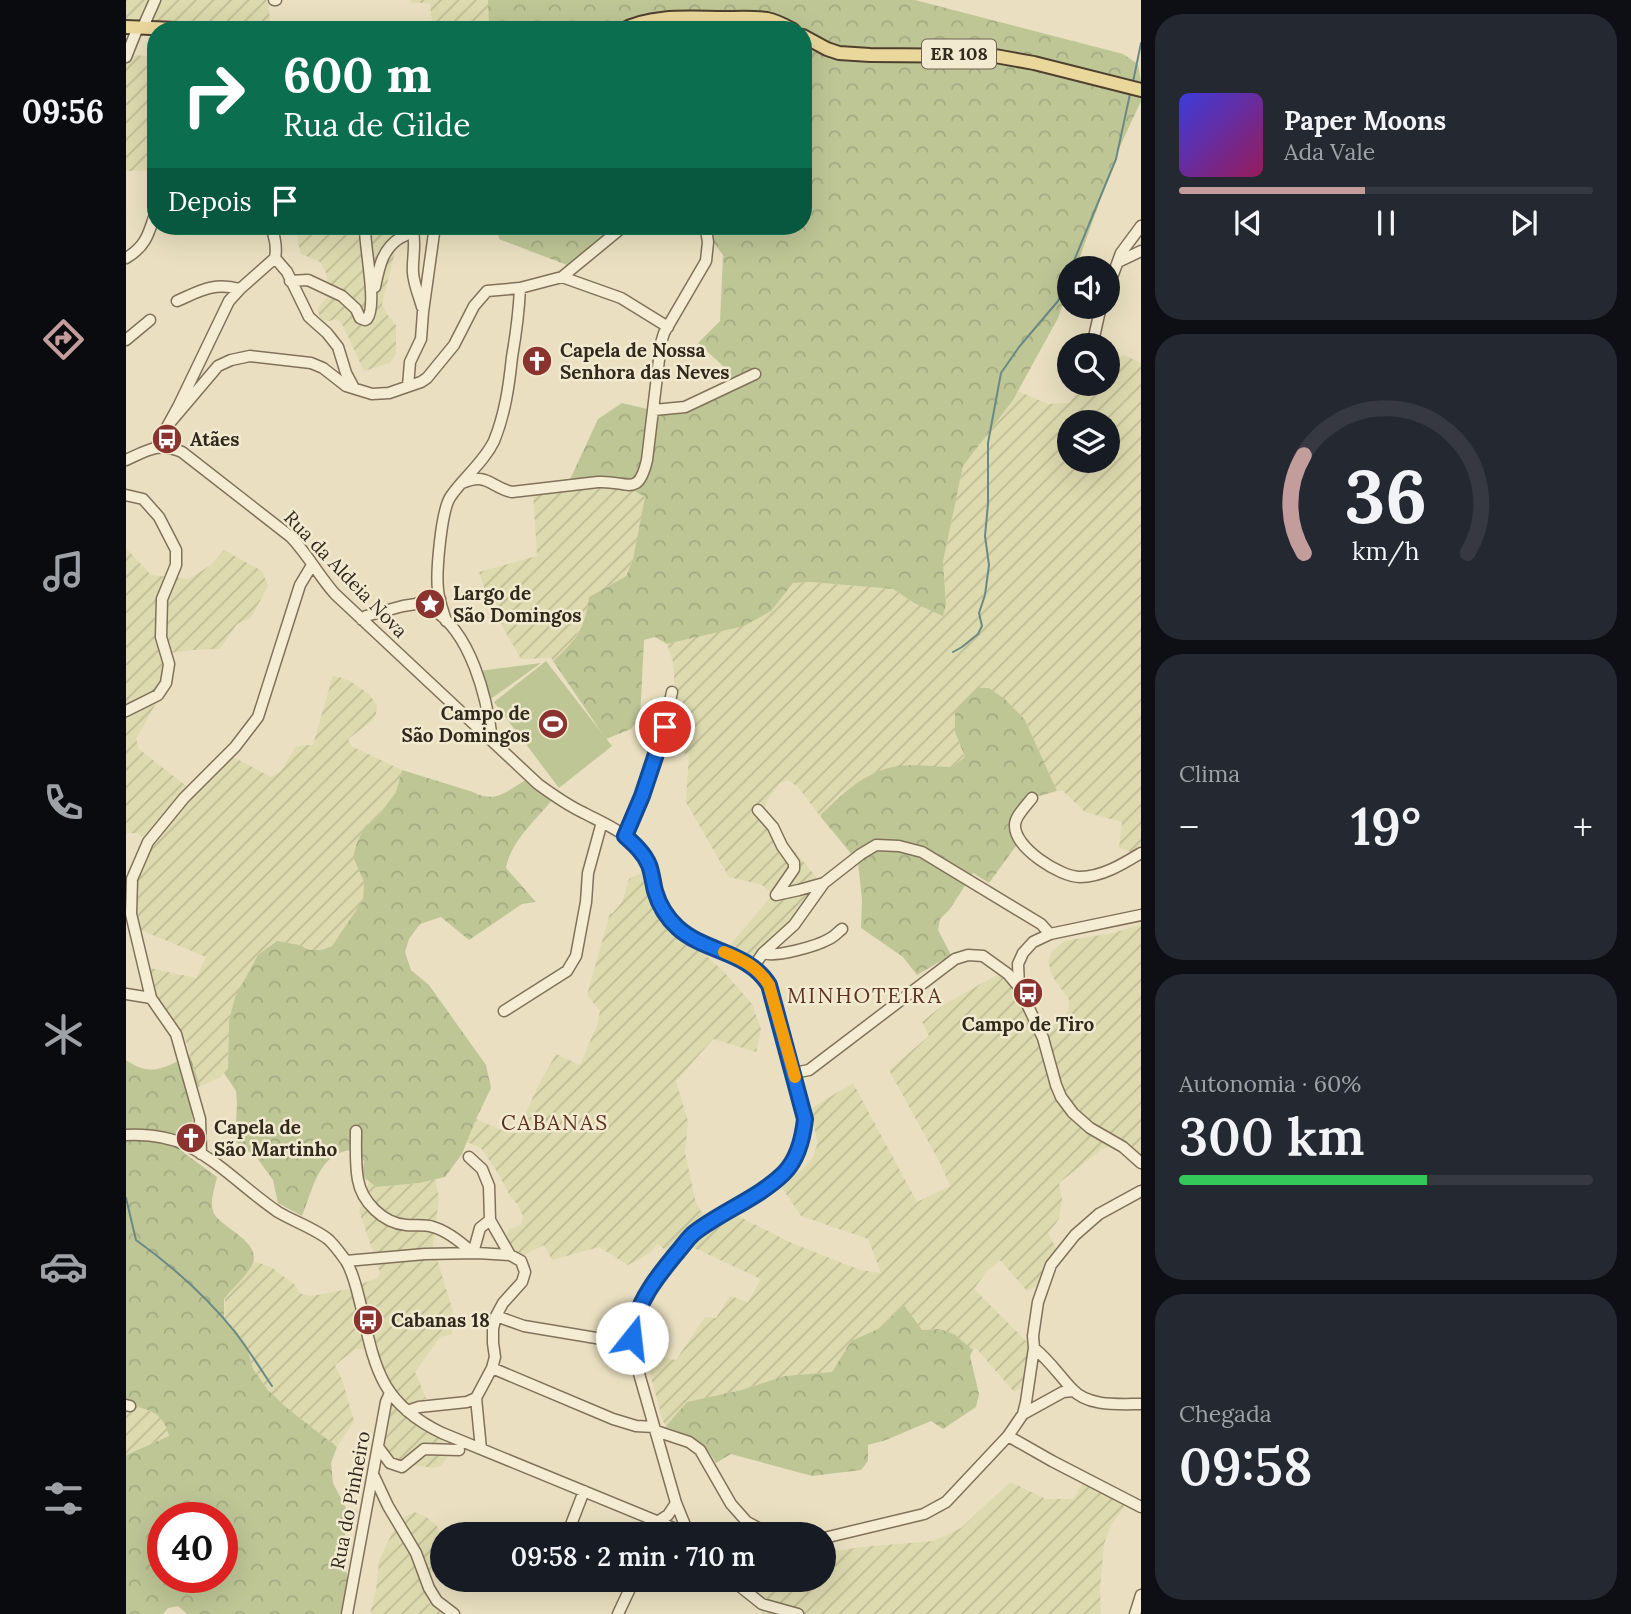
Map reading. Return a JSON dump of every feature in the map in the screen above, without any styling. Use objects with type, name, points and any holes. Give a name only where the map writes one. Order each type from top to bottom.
[{"type":"main road","points":[[647,21],[758,18],[772,21]]},
{"type":"main road","name":"ER 108","points":[[812,41],[839,53],[995,56],[1141,90]]},
{"type":"street","points":[[126,57],[136,27],[155,0]]},
{"type":"street","points":[[1120,256],[1141,226]]},
{"type":"street","points":[[126,258],[146,241],[148,235]]},
{"type":"street","points":[[126,460],[156,447],[229,301],[275,258],[273,235]]},
{"type":"street","points":[[290,281],[308,280],[316,283],[342,296],[356,309],[360,318],[367,319],[371,314],[371,272],[366,235]]},
{"type":"street","points":[[370,301],[385,252],[406,235]]},
{"type":"street","points":[[416,235],[414,282],[423,312]]},
{"type":"street","points":[[408,386],[410,362],[421,339],[434,235]]},
{"type":"street","points":[[168,425],[218,366],[244,357],[318,365],[340,382],[376,394],[388,393],[421,382],[454,345],[474,306],[487,291],[520,288],[562,277],[613,235]]},
{"type":"street","points":[[462,483],[475,478],[487,480],[512,492],[608,481],[627,485],[635,484],[642,478],[664,332],[706,261],[707,235]]},
{"type":"street","points":[[1120,261],[1141,251]]},
{"type":"street","points":[[275,258],[283,267],[309,317],[338,347],[354,388]]},
{"type":"street","points":[[562,277],[621,298],[668,327]]},
{"type":"street","points":[[177,302],[213,286],[240,289]]},
{"type":"street","points":[[492,740],[489,719],[473,663],[466,646],[446,621],[435,601],[442,517],[449,497],[490,449],[502,416],[508,393],[520,288]]},
{"type":"street","points":[[126,340],[150,320]]},
{"type":"street","points":[[654,410],[685,407],[755,374]]},
{"type":"street","name":"Rua da Aldeia Nova","points":[[156,447],[171,447],[182,452],[291,537],[302,548],[326,584],[538,784],[565,803],[615,828],[625,836],[643,854],[661,907],[675,926],[697,942],[754,966]]},
{"type":"street","points":[[126,495],[143,499],[159,517],[176,550],[176,565],[162,599],[161,637],[169,664],[166,682],[158,695],[126,711]]},
{"type":"street","points":[[201,1154],[200,1119],[176,1034],[151,998],[131,914],[132,879],[148,842],[184,798],[235,747],[258,717],[300,585],[312,565]]},
{"type":"street","points":[[362,620],[372,614],[435,601]]},
{"type":"street","points":[[625,836],[656,755],[672,692]]},
{"type":"street","points":[[1032,798],[1015,822],[1014,829],[1029,851],[1056,869],[1081,877],[1092,875],[1102,873],[1141,853]]},
{"type":"street","points":[[758,810],[773,827],[794,863],[794,869],[776,895],[824,883]]},
{"type":"street","points":[[504,1011],[567,971],[576,956],[586,902],[588,873],[602,822]]},
{"type":"street","points":[[684,1522],[676,1503],[634,1356],[633,1329],[650,1288],[692,1234],[786,1171],[803,1138],[805,1119],[769,985],[754,966],[763,953],[793,925],[824,883],[860,854],[876,845],[899,846],[922,852],[1050,933]]},
{"type":"street","points":[[1019,987],[1018,964],[1033,942],[1050,933],[1141,915]]},
{"type":"street","points":[[763,953],[769,956],[799,949],[829,939],[842,929]]},
{"type":"street","points":[[794,1073],[809,1070],[955,959],[968,955],[983,956],[1008,974],[1019,987],[1043,1038],[1061,1097],[1073,1113],[1090,1128],[1123,1147],[1141,1163]]},
{"type":"street","points":[[126,994],[151,998]]},
{"type":"street","points":[[356,1131],[358,1181],[373,1209],[390,1222],[435,1227],[473,1253]]},
{"type":"street","points":[[126,1135],[149,1134],[175,1141],[201,1154],[280,1213],[328,1240],[346,1261],[355,1282],[377,1370],[390,1394],[407,1411],[432,1428],[659,1521],[668,1516],[676,1503]]},
{"type":"street","points":[[470,1157],[482,1169],[489,1186],[490,1220],[510,1255]]},
{"type":"street","points":[[836,1535],[924,1514],[946,1502],[1008,1436],[1023,1414],[1034,1348],[1032,1336],[1038,1302],[1051,1265],[1075,1235],[1099,1214],[1141,1191]]},
{"type":"street","points":[[473,1253],[480,1228],[490,1220]]},
{"type":"street","points":[[346,1261],[473,1253],[510,1255],[521,1261],[525,1272],[522,1282],[503,1303],[496,1316],[493,1329],[495,1357],[476,1398],[481,1448]]},
{"type":"street","points":[[496,1316],[524,1326],[608,1340],[632,1338]]},
{"type":"street","points":[[1034,1348],[1074,1391],[1084,1397],[1099,1402],[1141,1404]]},
{"type":"street","points":[[492,1368],[612,1419],[655,1429],[689,1442],[700,1450],[731,1504],[747,1522]]},
{"type":"street","points":[[1023,1414],[1063,1392],[1074,1391]]},
{"type":"street","name":"Rua do Pinheiro","points":[[347,1614],[386,1402],[390,1394]]},
{"type":"street","points":[[407,1411],[419,1407],[467,1402],[476,1398]]},
{"type":"street","points":[[1008,1436],[1141,1507]]},
{"type":"street","points":[[378,1447],[390,1463],[402,1467],[424,1449],[459,1450]]},
{"type":"street","points":[[373,1474],[388,1506],[416,1553],[436,1601],[454,1614]]},
{"type":"street","points":[[571,1522],[584,1491]]},
{"type":"street","points":[[618,1614],[628,1592]]},
{"type":"street","points":[[747,1592],[762,1604],[798,1614]]},
{"type":"street","points":[[1135,1614],[1141,1595]]},
{"type":"shaded area","points":[[126,0],[266,0],[270,20],[147,23],[126,22]]},
{"type":"shaded area","points":[[410,0],[488,0],[489,21],[432,21],[430,3],[411,3]]},
{"type":"shaded area","points":[[137,55],[147,57],[147,170],[126,171],[126,61]]},
{"type":"shaded area","points":[[298,235],[399,235],[382,304],[396,325],[396,354],[390,363],[364,371],[342,324],[336,319],[321,319],[317,309],[327,297],[327,275],[320,262],[301,254]]},
{"type":"shaded area","points":[[1124,355],[1141,363],[1141,850],[1134,853],[1119,848],[1122,822],[1085,812],[1062,790],[1057,791],[1025,720],[1006,700],[955,732],[965,757],[952,767],[898,766],[869,776],[840,794],[820,816],[798,787],[788,780],[780,783],[768,798],[763,813],[821,883],[795,919],[750,957],[729,946],[773,894],[762,885],[729,877],[686,802],[689,754],[668,751],[675,692],[673,662],[667,644],[694,638],[793,583],[893,589],[914,603],[946,604],[943,562],[963,466],[1018,391],[1048,404],[1069,403],[1075,396],[1120,396],[1120,358]]},
{"type":"shaded area","points":[[624,485],[645,497],[633,559],[625,576],[589,597],[586,618],[571,645],[553,661],[551,658],[521,659],[490,605],[479,572],[537,556],[533,493],[567,486]]},
{"type":"shaded area","points":[[126,548],[151,575],[189,579],[211,565],[224,550],[262,571],[268,586],[251,618],[237,624],[220,649],[163,654],[162,679],[156,703],[136,739],[139,749],[195,793],[233,757],[271,777],[281,771],[296,746],[313,745],[333,675],[350,681],[369,694],[377,705],[372,721],[348,739],[351,746],[402,770],[396,792],[376,819],[365,826],[356,845],[353,857],[364,882],[363,900],[355,913],[332,946],[322,950],[310,950],[299,945],[235,997],[229,1021],[228,1068],[219,1078],[200,1086],[185,1038],[154,997],[145,967],[196,978],[206,957],[138,929],[134,904],[136,882],[152,847],[138,833],[126,833]]},
{"type":"shaded area","points":[[643,872],[664,918],[678,937],[695,945],[725,973],[752,1004],[761,1029],[756,1052],[713,1039],[676,1081],[688,1121],[685,1153],[696,1203],[712,1229],[736,1215],[792,1243],[860,1270],[881,1273],[868,1239],[801,1216],[781,1186],[805,1167],[818,1143],[810,1109],[853,1083],[917,1202],[950,1186],[889,1070],[929,1036],[922,1022],[943,1005],[999,974],[1012,982],[1036,1030],[1046,1030],[1061,1020],[1068,1011],[1069,1000],[1052,976],[1048,961],[1052,951],[1064,941],[1114,933],[1141,924],[1141,1159],[1121,1143],[1102,1149],[1059,1183],[1062,1199],[1059,1219],[1048,1233],[1057,1250],[1037,1286],[1027,1291],[1000,1260],[986,1272],[974,1289],[1030,1345],[1023,1387],[1014,1392],[976,1348],[973,1350],[954,1334],[939,1329],[922,1330],[904,1305],[878,1329],[851,1341],[832,1372],[785,1376],[741,1390],[687,1402],[666,1426],[645,1355],[676,1360],[705,1317],[716,1318],[730,1296],[748,1302],[761,1279],[679,1241],[668,1253],[658,1244],[650,1253],[628,1265],[599,1247],[552,1260],[544,1245],[519,1258],[504,1240],[509,1229],[521,1225],[523,1216],[481,1148],[467,1142],[476,1119],[506,1132],[517,1133],[556,1054],[580,1065],[600,1011],[587,995],[610,913],[622,902],[629,879]]},
{"type":"shaded area","points":[[435,1179],[439,1198],[433,1246],[454,1315],[452,1334],[440,1337],[415,1372],[426,1398],[410,1408],[440,1436],[449,1455],[441,1466],[433,1468],[404,1464],[384,1454],[387,1381],[376,1350],[356,1349],[335,1365],[343,1382],[354,1421],[337,1447],[268,1390],[253,1369],[246,1344],[224,1320],[223,1299],[253,1261],[271,1267],[294,1284],[301,1294],[312,1296],[348,1289],[377,1278],[380,1272],[359,1211],[369,1182],[376,1187]]},
{"type":"shaded area","points":[[126,1403],[162,1418],[169,1436],[126,1455]]},
{"type":"shaded area","points":[[1084,1481],[1126,1504],[1111,1525],[1104,1544],[1101,1614],[761,1614],[768,1600],[758,1592],[836,1592],[836,1551],[933,1541],[961,1528],[1010,1482],[1046,1499],[1073,1499]]},
{"type":"shaded area","points":[[414,1512],[432,1522],[430,1522],[430,1573],[419,1577],[429,1603],[445,1614],[370,1614],[379,1560],[399,1520]]},
{"type":"green space","points":[[488,0],[915,0],[1123,54],[1138,64],[1141,101],[1117,153],[1080,256],[1057,256],[1057,319],[1013,400],[963,466],[943,562],[946,604],[943,616],[914,603],[893,589],[793,583],[771,611],[744,626],[667,644],[655,637],[644,640],[640,718],[631,729],[606,739],[553,661],[578,633],[589,597],[626,576],[633,559],[645,497],[624,485],[567,486],[598,419],[622,403],[660,412],[734,383],[724,367],[698,343],[720,321],[723,255],[708,235],[812,235],[812,21],[489,21]]},
{"type":"green space","points":[[498,235],[610,235],[572,267],[499,239]]},
{"type":"green space","name":"Campo de São Domingos","points":[[546,661],[612,746],[559,788],[494,702]]},
{"type":"green space","points":[[541,663],[488,701],[479,671]]},
{"type":"green space","points":[[978,688],[989,688],[1006,700],[1025,720],[1057,791],[1028,799],[1011,824],[1021,839],[989,883],[973,873],[950,909],[940,919],[938,930],[951,955],[917,975],[903,957],[861,928],[862,900],[858,862],[820,816],[845,792],[875,773],[903,765],[952,767],[965,757],[955,732],[955,713]]},
{"type":"green space","points":[[402,770],[488,797],[501,795],[526,780],[553,799],[519,840],[506,868],[536,902],[522,904],[469,940],[441,917],[420,924],[409,939],[405,952],[411,970],[429,985],[486,1065],[491,1088],[462,1154],[445,1177],[419,1183],[376,1187],[362,1176],[364,1161],[354,1150],[342,1152],[325,1164],[319,1173],[302,1216],[278,1203],[273,1180],[257,1158],[235,1141],[236,1091],[224,1073],[228,1068],[229,1021],[235,997],[258,955],[277,941],[310,950],[322,950],[332,946],[363,900],[364,882],[353,857],[356,845],[365,826],[376,819],[396,792]]},
{"type":"green space","points":[[190,1055],[200,1086],[192,1093],[193,1138],[184,1153],[217,1177],[213,1211],[219,1220],[247,1243],[254,1257],[250,1269],[224,1299],[224,1320],[246,1344],[253,1369],[268,1390],[337,1447],[331,1463],[333,1483],[351,1518],[338,1554],[338,1566],[347,1573],[347,1597],[340,1614],[187,1614],[178,1606],[168,1608],[163,1614],[126,1614],[126,1455],[169,1436],[159,1416],[126,1403],[126,1060],[143,1068],[166,1067]]},
{"type":"green space","points":[[904,1305],[922,1330],[939,1329],[954,1334],[973,1350],[970,1356],[979,1394],[976,1407],[943,1429],[931,1421],[868,1445],[868,1461],[861,1470],[812,1476],[731,1454],[716,1463],[701,1444],[666,1427],[687,1402],[741,1390],[785,1376],[832,1372],[851,1341],[878,1329]]},
{"type":"waterway","points":[[1133,82],[1141,43]]},
{"type":"waterway","points":[[1076,256],[1116,159],[1130,94]]},
{"type":"waterway","points":[[953,652],[978,634],[982,626],[979,613],[985,595],[989,565],[985,536],[988,443],[1001,373],[1057,302]]},
{"type":"waterway","points":[[126,1198],[136,1240],[201,1294],[240,1338],[272,1386]]},
{"type":"slow traffic","points":[[724,952],[754,966],[769,985],[795,1077]]},
{"type":"place","name":"Capela de Nossa Senhora das Neves","points":[[537,361]]},
{"type":"place","name":"Atães","points":[[167,439]]},
{"type":"place","name":"Largo de São Domingos","points":[[430,604]]},
{"type":"place","name":"Campo de São Domingos","points":[[553,724]]},
{"type":"place","name":"Campo de Tiro","points":[[1028,993]]},
{"type":"place","name":"Capela de São Martinho","points":[[191,1138]]},
{"type":"place","name":"Cabanas 18","points":[[368,1320]]},
{"type":"district","name":"MINHOTEIRA","points":[[865,996]]},
{"type":"district","name":"CABANAS","points":[[555,1123]]},
{"type":"route","points":[[632,1338],[641,1306],[650,1288],[670,1261],[692,1234],[786,1171],[803,1138],[805,1119],[769,985],[763,975],[754,966],[697,942],[675,926],[661,907],[643,854],[625,836],[642,796],[665,727]]}]
